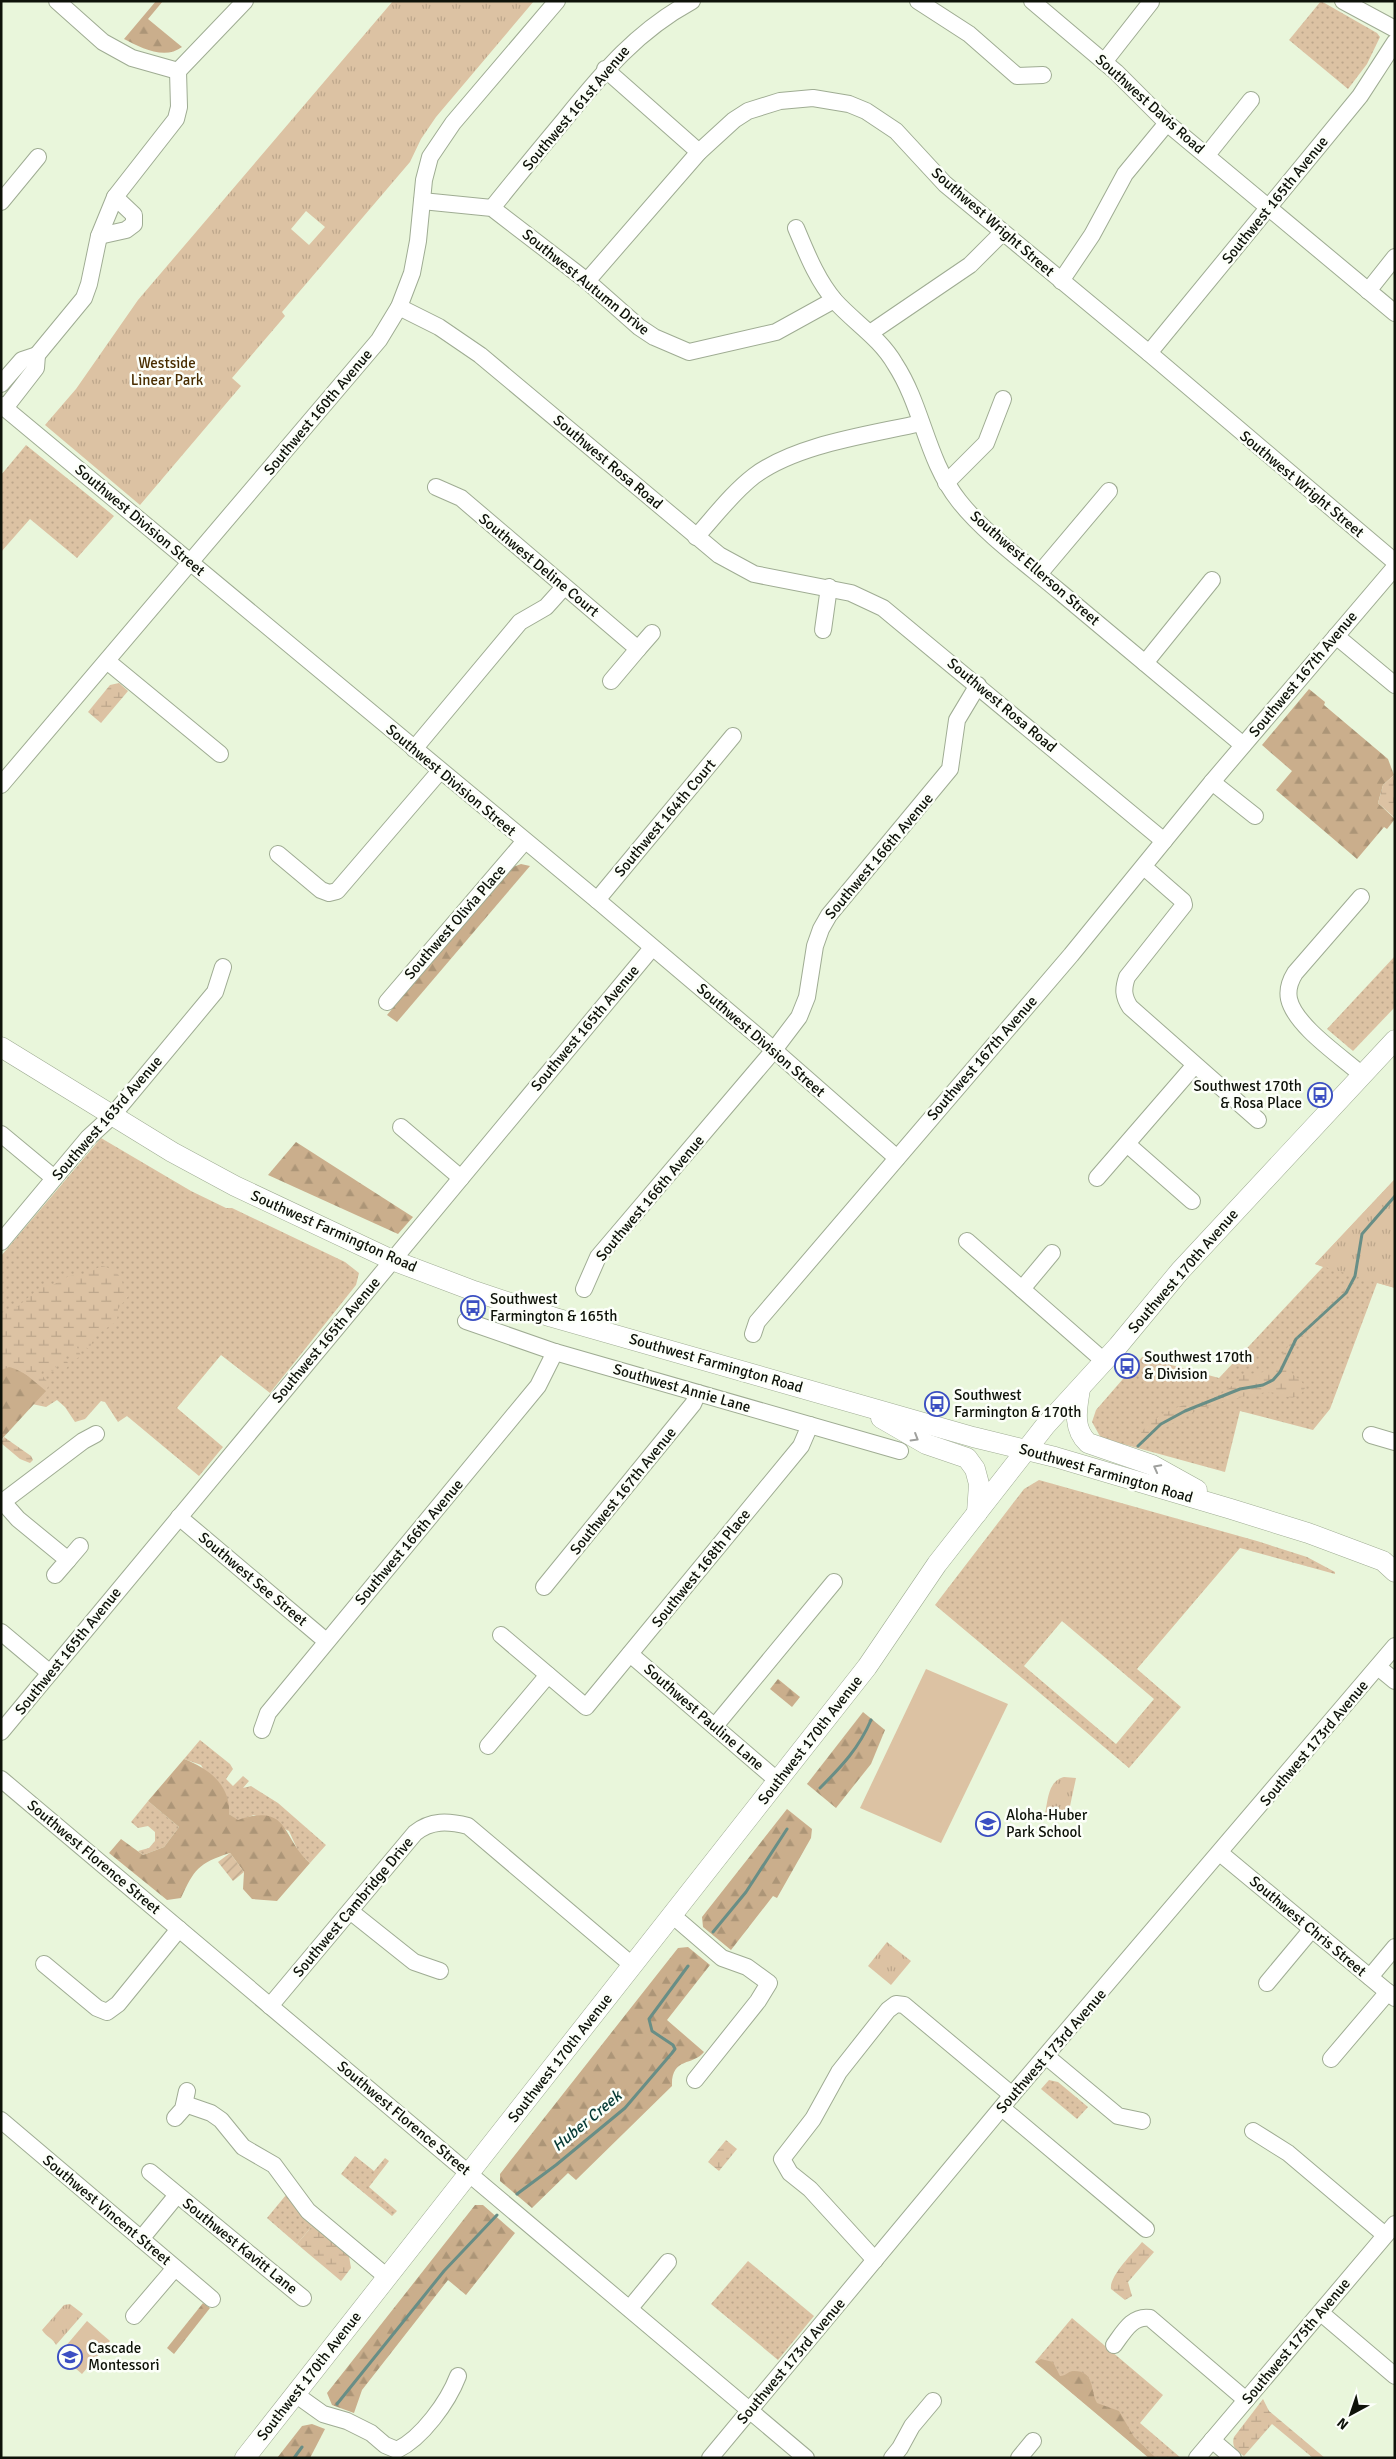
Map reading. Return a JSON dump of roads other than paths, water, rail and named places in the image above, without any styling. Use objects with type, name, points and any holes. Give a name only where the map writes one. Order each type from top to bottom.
[{"type":"main road","name":"Southwest 170th Avenue","points":[[246,2458],[867,1667],[928,1577],[1027,1449],[1104,1362],[1171,1281],[1395,1040]]},
{"type":"main road","name":"Southwest Farmington Road","points":[[1,1047],[112,1116],[235,1186],[392,1260],[552,1316],[1231,1508],[1308,1533],[1391,1564]]},
{"type":"main road","points":[[1080,1389],[1076,1412],[1077,1426],[1088,1443],[1152,1465],[1231,1508]]},
{"type":"main road","points":[[858,1404],[926,1444],[967,1458],[975,1469],[980,1484],[977,1513]]},
{"type":"street","points":[[56,1],[103,42],[132,58],[178,71]]},
{"type":"street","points":[[1,384],[22,360],[37,355],[84,298],[89,284],[99,236],[115,197],[179,114],[178,71],[245,1]]},
{"type":"street","name":"Southwest 160th Avenue","points":[[1,785],[379,340],[400,307],[415,260],[425,170],[436,147],[453,123],[557,1]]},
{"type":"street","name":"Southwest 161st Avenue","points":[[492,208],[606,69],[651,26],[692,1]]},
{"type":"street","points":[[918,1],[969,34],[1017,76],[1042,75]]},
{"type":"street","name":"Southwest Davis Road","points":[[1032,1],[1104,62],[1167,123],[1395,313]]},
{"type":"street","points":[[1344,1],[1395,28]]},
{"type":"street","points":[[1104,62],[1151,2]]},
{"type":"street","name":"Southwest 165th Avenue","points":[[1149,353],[1360,96],[1395,42]]},
{"type":"street","points":[[606,69],[699,152]]},
{"type":"street","name":"Southwest Wright Street","points":[[587,281],[699,152],[734,120],[761,106],[794,98],[831,100],[849,104],[866,111],[896,132],[935,175],[1002,233],[1149,353],[1395,562]]},
{"type":"street","points":[[1207,155],[1251,100]]},
{"type":"street","points":[[1061,281],[1092,235],[1125,174],[1167,123]]},
{"type":"street","points":[[1,202],[38,158]]},
{"type":"street","points":[[99,236],[126,230],[134,224],[134,215],[115,197]]},
{"type":"street","points":[[422,201],[492,208]]},
{"type":"street","name":"Southwest Autumn Drive","points":[[492,208],[587,281],[639,327],[654,337],[689,352],[776,332],[834,300]]},
{"type":"street","name":"Southwest Ellerson Street","points":[[796,228],[812,267],[834,300],[870,333],[896,364],[930,449],[946,483],[976,520],[1243,745]]},
{"type":"street","points":[[870,333],[970,265],[1002,233]]},
{"type":"street","points":[[1368,291],[1395,257]]},
{"type":"street","name":"Southwest Rosa Road","points":[[400,307],[439,327],[480,355],[719,555],[754,574],[774,580],[829,587],[863,598],[883,608],[1164,841]]},
{"type":"street","points":[[3,407],[36,368],[37,355]]},
{"type":"street","points":[[946,483],[986,443],[1003,399]]},
{"type":"street","name":"Southwest Division Street","points":[[3,407],[524,842],[597,900],[774,1050],[896,1158]]},
{"type":"street","points":[[696,537],[745,483],[782,459],[811,449],[921,423]]},
{"type":"street","name":"Southwest Deline Court","points":[[436,487],[461,498],[638,649]]},
{"type":"street","points":[[1039,574],[1109,491]]},
{"type":"street","name":"Southwest 167th Avenue","points":[[753,1334],[756,1322],[1144,867],[1212,782],[1395,567]]},
{"type":"street","points":[[1145,663],[1212,580]]},
{"type":"street","points":[[414,749],[520,622],[546,606],[564,587]]},
{"type":"street","points":[[822,630],[829,587]]},
{"type":"street","points":[[611,681],[652,632]]},
{"type":"street","points":[[1336,636],[1395,685]]},
{"type":"street","points":[[107,661],[220,754]]},
{"type":"street","name":"Southwest 166th Avenue","points":[[584,1289],[598,1257],[800,1017],[807,997],[815,946],[820,929],[829,915],[950,769],[957,720],[961,709],[978,685]]},
{"type":"street","name":"Southwest 164th Court","points":[[597,900],[733,736]]},
{"type":"street","points":[[278,854],[321,890],[333,893],[341,887],[440,771]]},
{"type":"street","points":[[1212,782],[1255,816]]},
{"type":"street","name":"Southwest Olivia Place","points":[[386,1002],[524,842]]},
{"type":"street","points":[[1144,867],[1183,901],[1184,904],[1127,977],[1123,991],[1124,998],[1130,1007],[1194,1066],[1258,1120]]},
{"type":"street","points":[[1360,897],[1295,973],[1288,987],[1288,998],[1292,1008],[1304,1024],[1362,1075]]},
{"type":"street","name":"Southwest 165th Avenue","points":[[1,1732],[652,948]]},
{"type":"street","name":"Southwest 163rd Avenue","points":[[1,1242],[88,1138],[112,1116],[215,992],[223,968]]},
{"type":"street","points":[[1097,1178],[1194,1066]]},
{"type":"street","points":[[401,1126],[461,1178]]},
{"type":"street","points":[[1,1134],[54,1178]]},
{"type":"street","points":[[1126,1144],[1192,1201]]},
{"type":"street","points":[[967,1241],[1104,1362]]},
{"type":"street","points":[[1022,1289],[1052,1253]]},
{"type":"street","name":"Southwest Annie Lane","points":[[466,1321],[555,1352],[900,1451]]},
{"type":"street","name":"Southwest 166th Avenue","points":[[262,1730],[268,1713],[538,1386],[555,1352]]},
{"type":"street","name":"Southwest 167th Avenue","points":[[544,1587],[693,1404],[698,1393]]},
{"type":"street","name":"Southwest 168th Place","points":[[548,1675],[586,1707],[801,1446],[810,1425]]},
{"type":"street","points":[[68,1560],[18,1519],[2,1502],[83,1441],[96,1434]]},
{"type":"street","points":[[1371,1436],[1395,1442]]},
{"type":"street","name":"Southwest See Street","points":[[179,1517],[326,1642]]},
{"type":"street","points":[[55,1575],[80,1546]]},
{"type":"street","points":[[715,1726],[834,1582]]},
{"type":"street","points":[[1,1632],[50,1673]]},
{"type":"street","points":[[488,1746],[548,1675],[501,1635]]},
{"type":"street","name":"Southwest 173rd Avenue","points":[[710,2458],[1012,2095],[1395,1646]]},
{"type":"street","name":"Southwest Pauline Lane","points":[[630,1654],[778,1781]]},
{"type":"street","points":[[1378,1667],[1395,1681]]},
{"type":"street","name":"Southwest Florence Street","points":[[1,1779],[806,2458]]},
{"type":"street","name":"Southwest Cambridge Drive","points":[[270,2006],[414,1833],[423,1826],[434,1823],[455,1822],[468,1826],[632,1966]]},
{"type":"street","name":"Southwest Chris Street","points":[[1220,1853],[1391,1995]]},
{"type":"street","points":[[350,1911],[414,1962],[440,1971]]},
{"type":"street","points":[[672,1915],[722,1958],[748,1967],[769,1984],[758,2001],[695,2080]]},
{"type":"street","points":[[44,1964],[97,2008],[107,2012],[118,2004],[179,1929]]},
{"type":"street","points":[[1267,1983],[1312,1929]]},
{"type":"street","points":[[1370,1977],[1395,1947]]},
{"type":"street","points":[[1331,2059],[1391,1995]]},
{"type":"street","points":[[875,2260],[810,2189],[790,2173],[782,2160],[813,2119],[839,2072],[888,2010],[896,2004],[905,2006],[1012,2095]]},
{"type":"street","points":[[1046,2056],[1118,2116],[1142,2120]]},
{"type":"street","points":[[175,2118],[186,2097],[211,2113],[220,2120],[243,2147],[274,2165],[308,2211],[387,2277]]},
{"type":"street","points":[[1002,2108],[1146,2229]]},
{"type":"street","name":"Southwest Vincent Street","points":[[1,2120],[212,2299]]},
{"type":"street","points":[[1253,2131],[1288,2153],[1390,2230]]},
{"type":"street","name":"Southwest Kavitt Lane","points":[[150,2172],[304,2298]]},
{"type":"street","name":"Southwest Kavitt Lane","points":[[141,2239],[177,2195]]},
{"type":"street","name":"Southwest 175th Avenue","points":[[1197,2458],[1390,2230]]},
{"type":"street","points":[[630,2308],[668,2262]]},
{"type":"street","points":[[134,2316],[175,2268]]},
{"type":"street","points":[[1321,2313],[1395,2376]]},
{"type":"street","points":[[1114,2345],[1133,2321],[1140,2318],[1153,2320],[1246,2400]]},
{"type":"street","points":[[295,2394],[323,2414],[347,2421],[371,2433],[385,2444],[397,2450],[410,2444],[450,2396],[458,2376]]},
{"type":"street","points":[[892,2458],[912,2426],[933,2401]]},
{"type":"street","points":[[1212,2440],[1233,2458]]},
{"type":"street","points":[[1019,2458],[1033,2441]]},
{"type":"waterway","name":"Huber Creek","points":[[1138,1446],[1161,1424],[1185,1411],[1240,1389],[1263,1385],[1273,1380],[1280,1372],[1296,1339],[1346,1293],[1355,1276],[1362,1234],[1395,1196]]},
{"type":"waterway","name":"Huber Creek","points":[[820,1788],[849,1756],[871,1720]]},
{"type":"waterway","name":"Huber Creek","points":[[713,1932],[746,1892],[787,1829]]},
{"type":"waterway","name":"Huber Creek","points":[[517,2194],[556,2165],[625,2108],[672,2053],[675,2049],[673,2045],[652,2031],[649,2019],[688,1966]]},
{"type":"waterway","name":"Huber Creek","points":[[337,2404],[444,2271],[497,2215]]},
{"type":"waterway","name":"Huber Creek","points":[[294,2458],[302,2447]]},
{"type":"place","name":"Southwest 170th & Rosa Place","points":[[1320,1095]]},
{"type":"place","name":"Southwest Farmington & 165th","points":[[473,1308]]},
{"type":"place","name":"Southwest 170th & Division","points":[[1127,1366]]},
{"type":"place","name":"Southwest Farmington & 170th","points":[[937,1404]]},
{"type":"place","name":"Aloha-Huber Park School","points":[[988,1824]]},
{"type":"place","name":"Cascade Montessori","points":[[70,2357]]},
{"type":"park label","name":"Westside Linear Park","points":[[167,372]]}]
